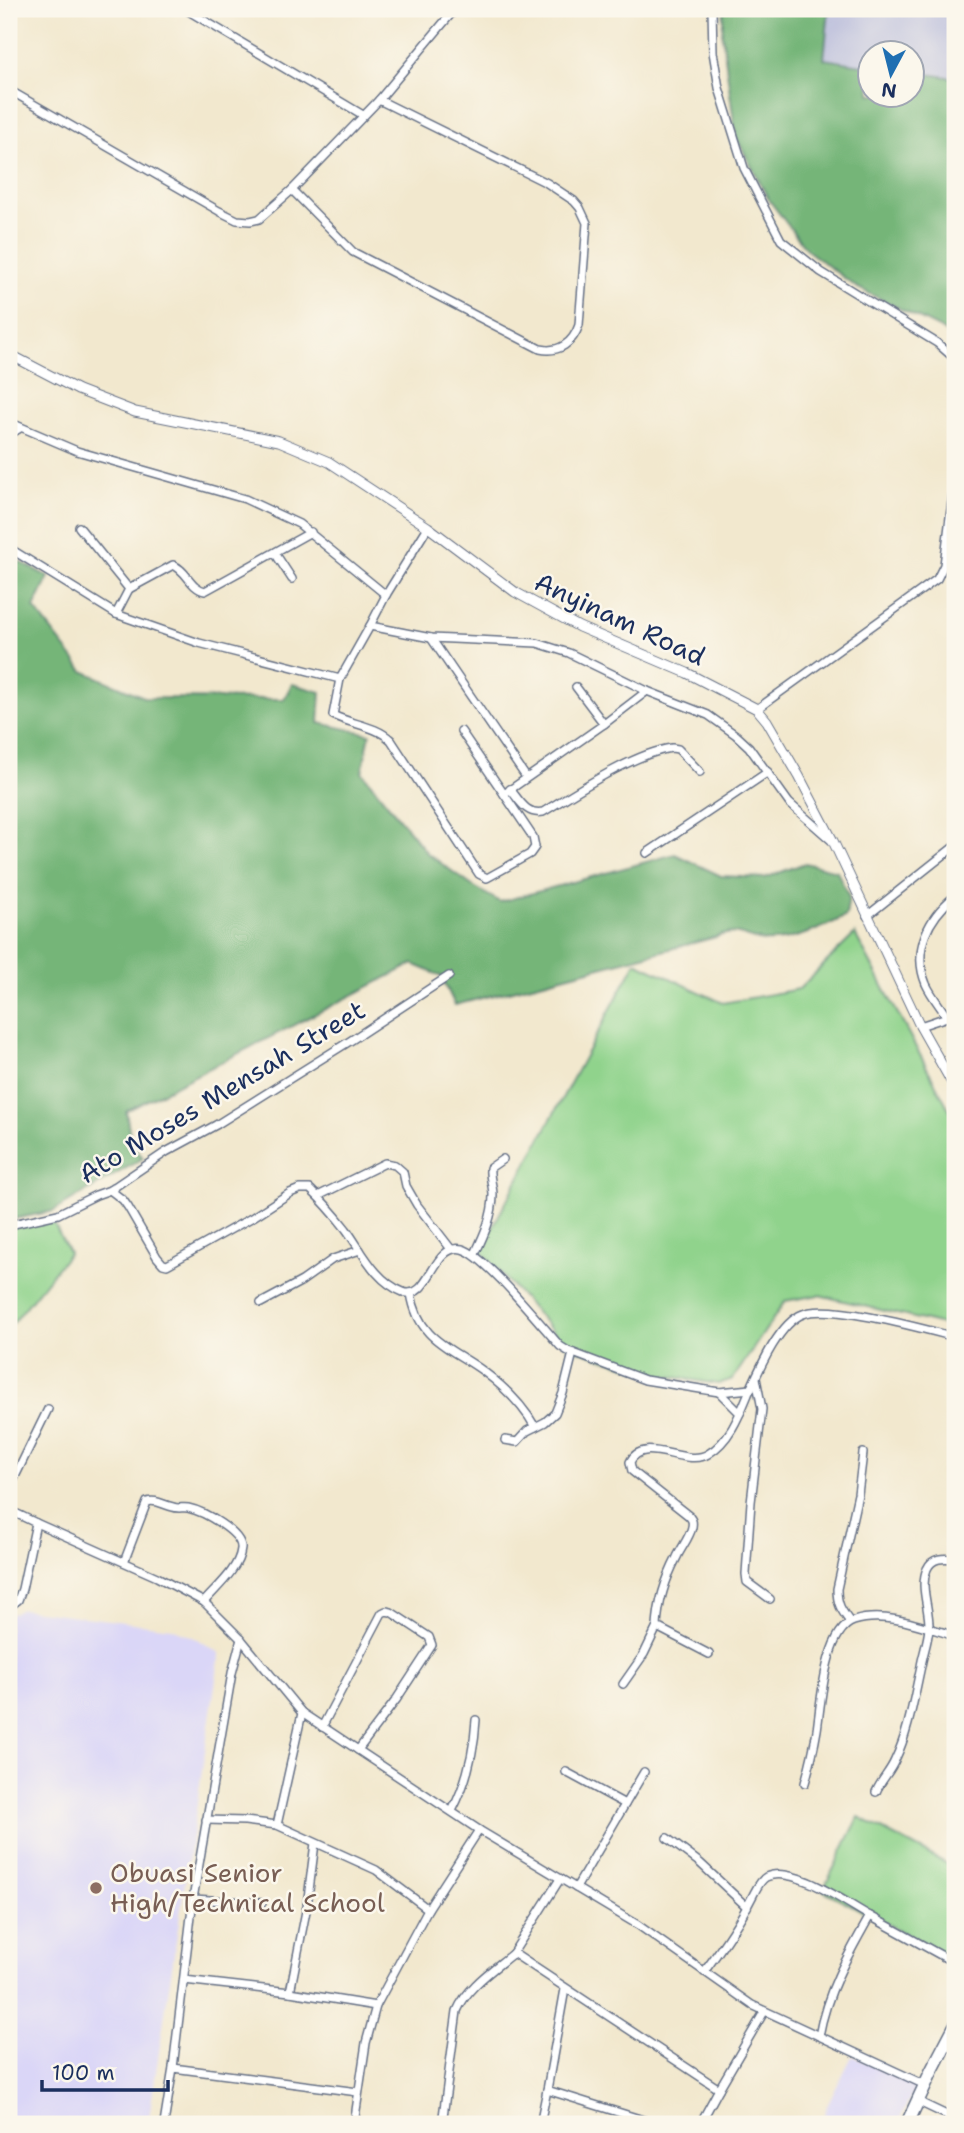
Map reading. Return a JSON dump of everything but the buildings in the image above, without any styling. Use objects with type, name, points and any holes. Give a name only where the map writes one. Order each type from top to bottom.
[{"type":"main road","points":[[907,2124],[955,2026]]},
{"type":"street","points":[[185,9],[363,115]]},
{"type":"street","points":[[9,90],[237,220],[250,221],[259,219],[292,190],[379,100],[455,9]]},
{"type":"street","points":[[712,9],[713,52],[719,88],[744,168],[781,240],[821,272],[937,342],[955,359]]},
{"type":"street","points":[[292,190],[354,252],[540,349],[548,351],[568,344],[579,325],[587,223],[580,208],[547,183],[379,100]]},
{"type":"street","name":"Anyinam Road","points":[[9,354],[78,390],[135,412],[279,441],[329,462],[428,527],[515,592],[579,627],[687,673],[757,709],[794,766],[920,1026],[955,1088]]},
{"type":"street","points":[[9,422],[77,451],[245,499],[311,532],[386,595]]},
{"type":"street","points":[[9,435],[20,428]]},
{"type":"street","points":[[757,709],[937,579],[944,565],[955,477]]},
{"type":"street","points":[[79,527],[129,589]]},
{"type":"street","points":[[428,527],[386,595],[340,679],[333,715],[384,733],[391,740],[483,877],[491,877],[530,854],[535,848],[533,837],[507,791]]},
{"type":"street","points":[[116,614],[129,589],[173,565],[180,568],[195,588],[205,591],[311,532]]},
{"type":"street","points":[[9,548],[116,614],[199,643],[340,679]]},
{"type":"street","points":[[275,553],[292,579]]},
{"type":"street","points":[[370,626],[431,638],[537,643],[569,653],[647,691],[708,715],[748,747],[796,810],[832,841]]},
{"type":"street","points":[[431,638],[526,777]]},
{"type":"street","points":[[576,687],[604,724]]},
{"type":"street","points":[[507,791],[647,691]]},
{"type":"street","points":[[461,732],[507,791],[528,811],[536,814],[629,763],[665,748],[678,750],[700,772]]},
{"type":"street","points":[[647,853],[768,772]]},
{"type":"street","points":[[867,916],[955,846]]},
{"type":"street","points":[[955,896],[934,918],[920,949],[921,969],[927,987],[947,1017],[955,1022]]},
{"type":"street","name":"Ato Moses Mensah Street","points":[[9,1225],[58,1214],[110,1190],[166,1152],[216,1125],[449,976]]},
{"type":"street","points":[[920,1026],[947,1017]]},
{"type":"street","points":[[475,1254],[484,1236],[492,1206],[489,1170],[503,1159]]},
{"type":"street","points":[[318,1196],[390,1163],[403,1172],[406,1186],[417,1205],[451,1249]]},
{"type":"street","points":[[110,1190],[123,1200],[157,1256],[167,1265],[300,1189],[310,1189],[346,1228],[375,1271],[401,1291],[411,1293],[422,1286],[439,1260],[451,1249],[457,1248],[475,1254],[561,1346],[573,1353],[645,1380],[719,1392],[751,1389]]},
{"type":"street","points":[[261,1303],[302,1281],[333,1259],[360,1250]]},
{"type":"street","points":[[411,1293],[422,1324],[431,1337],[485,1373],[517,1401],[536,1427]]},
{"type":"street","points":[[623,1684],[644,1654],[657,1628],[661,1600],[674,1561],[692,1523],[689,1516],[635,1474],[630,1468],[631,1459],[636,1454],[655,1451],[691,1459],[703,1457],[719,1445],[740,1413],[779,1336],[796,1318],[809,1312],[867,1316],[955,1337]]},
{"type":"street","points":[[505,1440],[517,1442],[525,1433],[550,1419],[557,1409],[573,1353]]},
{"type":"street","points":[[756,1377],[762,1409],[746,1574],[747,1581],[770,1599]]},
{"type":"street","points":[[719,1392],[740,1413]]},
{"type":"street","points":[[9,1489],[48,1409]]},
{"type":"street","points":[[850,1622],[839,1609],[837,1589],[858,1494],[863,1453]]},
{"type":"street","points":[[124,1562],[147,1502],[193,1509],[230,1530],[241,1542],[236,1562],[204,1602]]},
{"type":"street","points":[[9,1510],[157,1577],[204,1602],[240,1639],[302,1713],[358,1751],[479,1830],[638,1925],[751,2005],[925,2085]]},
{"type":"street","points":[[9,1607],[18,1600],[22,1589],[36,1523]]},
{"type":"street","points":[[876,1792],[883,1776],[894,1762],[902,1742],[929,1628],[924,1589],[928,1566],[936,1560],[955,1559]]},
{"type":"street","points":[[323,1727],[382,1613],[391,1612],[429,1637],[432,1645],[358,1751]]},
{"type":"street","points":[[805,1783],[830,1651],[839,1634],[850,1622],[869,1618],[884,1619],[955,1636]]},
{"type":"street","points":[[657,1628],[709,1654]]},
{"type":"street","points":[[164,2124],[193,1899],[240,1639]]},
{"type":"street","points":[[276,1825],[302,1713]]},
{"type":"street","points":[[452,1811],[471,1762],[476,1720]]},
{"type":"street","points":[[566,1772],[625,1804]]},
{"type":"street","points":[[576,1888],[644,1772]]},
{"type":"street","points":[[206,1820],[276,1825],[376,1870],[428,1909]]},
{"type":"street","points":[[354,2124],[370,2025],[376,2006],[428,1909],[479,1830]]},
{"type":"street","points":[[667,1838],[700,1863],[747,1907]]},
{"type":"street","points":[[290,1992],[307,1906],[315,1843]]},
{"type":"street","points":[[705,1972],[762,1881],[779,1873],[810,1883],[955,1963]]},
{"type":"street","points":[[442,2124],[458,2006],[480,1981],[513,1953],[560,1880]]},
{"type":"street","points":[[193,1899],[262,1903]]},
{"type":"street","points":[[819,2036],[834,1982],[870,1916]]},
{"type":"street","points":[[513,1953],[719,2090]]},
{"type":"street","points":[[184,1980],[290,1992],[376,2006]]},
{"type":"street","points":[[540,2124],[565,1989]]},
{"type":"street","points":[[700,2124],[764,2012]]},
{"type":"street","points":[[173,2068],[358,2092]]},
{"type":"street","points":[[547,2090],[656,2124]]},
{"type":"street","points":[[917,2101],[955,2119]]},
{"type":"shaded area","points":[[829,9],[955,9],[955,78],[926,74],[926,38],[856,38],[856,64],[824,59]]},
{"type":"shaded area","name":"Obuasi Senior High/Technical School","points":[[21,1609],[172,1628],[220,1653],[148,2124],[9,2124],[9,1615]]},
{"type":"shaded area","points":[[852,2056],[916,2087],[897,2124],[822,2124],[825,2110]]},
{"type":"green space","points":[[724,9],[829,9],[824,59],[856,64],[856,108],[926,108],[926,74],[955,78],[955,339],[939,328],[856,287],[807,250],[769,200],[736,137],[722,35]]},
{"type":"green space","points":[[9,556],[49,577],[34,608],[83,671],[146,698],[284,699],[292,684],[321,692],[319,723],[370,734],[362,772],[427,853],[500,902],[675,854],[721,876],[765,878],[805,863],[837,871],[849,897],[846,916],[816,930],[784,940],[763,941],[724,934],[455,1005],[441,976],[413,964],[126,1111],[131,1142],[143,1158],[54,1211],[9,1220]]},
{"type":"green space","points":[[855,934],[955,1120],[955,1328],[819,1295],[785,1301],[733,1379],[718,1384],[649,1373],[567,1347],[480,1250],[636,962],[723,1003],[799,989]]},
{"type":"green space","points":[[53,1222],[69,1253],[13,1323],[9,1320],[9,1228]]},
{"type":"green space","points":[[859,1817],[955,1868],[955,1960],[823,1890]]},
{"type":"place","name":"Obuasi Senior High/Technical School","points":[[96,1888]]}]
